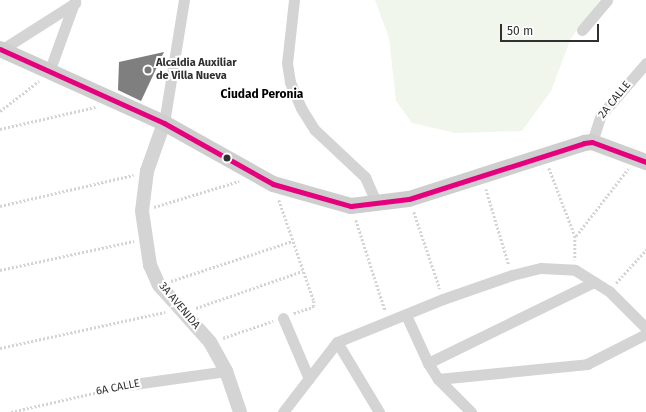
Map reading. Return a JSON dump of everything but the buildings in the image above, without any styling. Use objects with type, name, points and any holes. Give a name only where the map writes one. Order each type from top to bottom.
[{"type":"main road","points":[[1,50],[109,100],[164,123],[273,184],[351,206],[409,199],[544,154],[592,142],[646,162]]},
{"type":"street","points":[[164,123],[184,0]]},
{"type":"street","points":[[294,0],[287,63],[290,82],[301,108],[315,130],[365,177],[377,204]]},
{"type":"street","points":[[582,30],[607,0]]},
{"type":"street","points":[[1,50],[75,1]]},
{"type":"street","points":[[49,72],[75,1]]},
{"type":"street","name":"2A CALLE","points":[[592,142],[601,114],[646,63]]},
{"type":"street","name":"3A AVENIDA","points":[[164,123],[147,171],[142,211],[150,265],[159,285],[210,342],[226,371],[240,412]]},
{"type":"street","points":[[283,412],[337,342],[443,299],[512,275],[541,268],[575,270],[609,291],[646,328]]},
{"type":"street","points":[[428,363],[594,282]]},
{"type":"street","points":[[406,315],[428,363],[438,379],[471,412]]},
{"type":"street","points":[[283,318],[309,379]]},
{"type":"street","points":[[438,379],[587,364],[646,334]]},
{"type":"street","points":[[337,342],[379,412]]},
{"type":"street","name":"6A CALLE","points":[[127,385],[226,371]]},
{"type":"path","points":[[0,111],[49,72]]},
{"type":"path","points":[[0,129],[93,108],[109,100]]},
{"type":"path","points":[[544,154],[575,236],[575,270]]},
{"type":"path","points":[[0,206],[147,171]]},
{"type":"path","points":[[142,211],[258,175]]},
{"type":"path","points":[[575,236],[623,175]]},
{"type":"path","points":[[481,176],[512,275]]},
{"type":"path","points":[[210,342],[314,306],[273,184]]},
{"type":"path","points":[[409,199],[443,299]]},
{"type":"path","points":[[351,206],[389,322]]},
{"type":"path","points":[[0,270],[145,239]]},
{"type":"path","points":[[159,285],[293,241]]},
{"type":"path","points":[[609,291],[646,250]]},
{"type":"path","points":[[0,348],[182,310],[303,271]]},
{"type":"path","name":"6A CALLE","points":[[11,412],[127,385]]},
{"type":"shaded area","points":[[375,0],[600,0],[571,38],[551,91],[522,131],[455,133],[412,123],[396,101],[389,38]]},
{"type":"transit line","points":[[0,49],[164,123],[273,184],[351,206],[409,199],[584,143],[592,142],[646,162]]},
{"type":"place","name":"Alcaldia Auxiliar de Villa Nueva","points":[[148,70]]},
{"type":"district","name":"Ciudad Peronia","points":[[262,95]]}]
